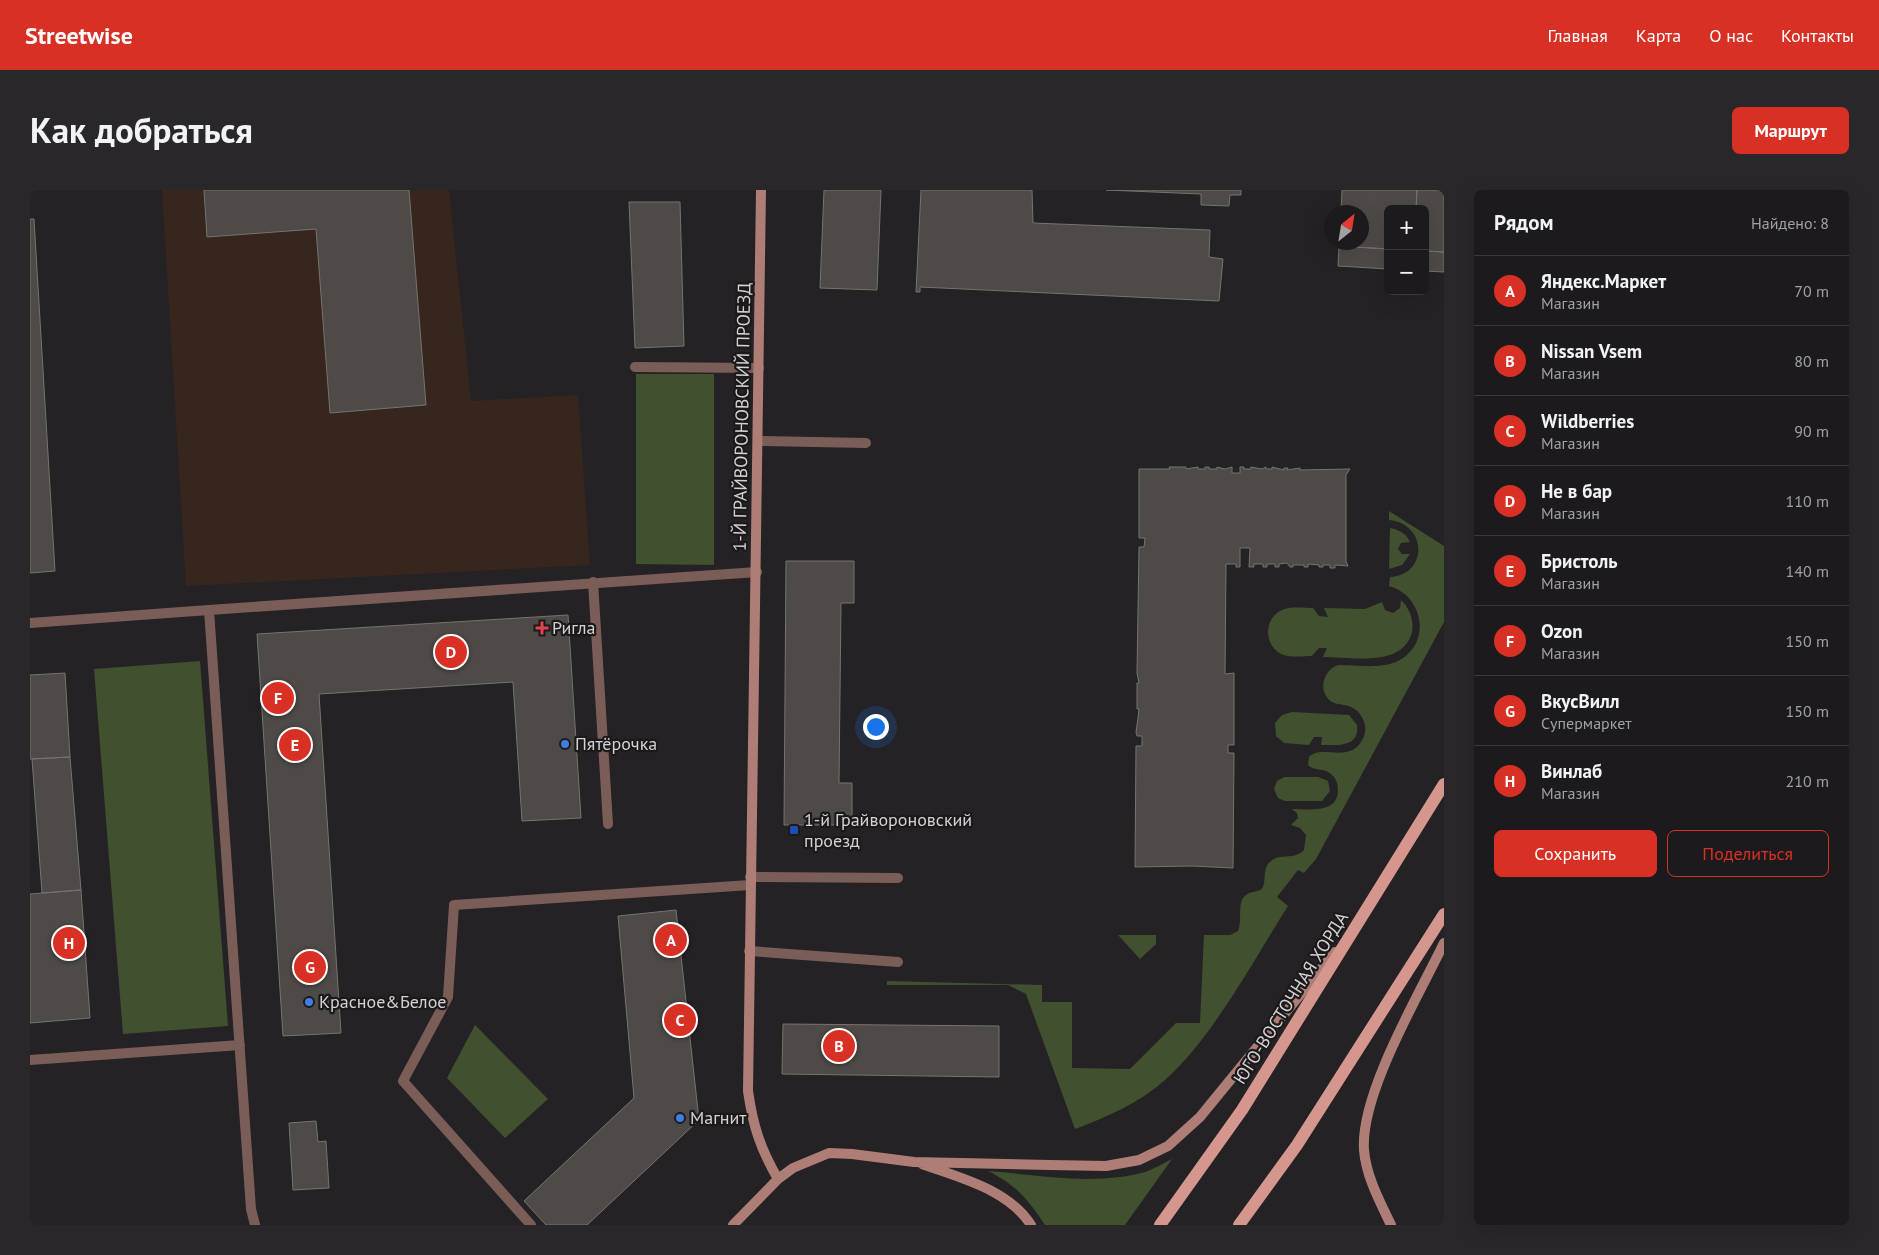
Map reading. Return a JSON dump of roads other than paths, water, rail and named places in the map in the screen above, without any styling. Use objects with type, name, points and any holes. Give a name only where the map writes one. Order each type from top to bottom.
[{"type":"main road","name":"1-Й ГРАЙВОРОНОВСКИЙ ПРОЕЗД","points":[[761,190],[757,572],[750,881],[748,1091],[754,1128],[778,1179]]},
{"type":"main road","name":"ЮГО-ВОСТОЧНАЯ ХОРДА","points":[[1160,1225],[1242,1110],[1444,784]]},
{"type":"main road","points":[[1239,1225],[1297,1145],[1444,914]]},
{"type":"main road","points":[[733,1225],[778,1179],[793,1168],[829,1153],[914,1162],[1106,1166],[1139,1160],[1168,1146],[1200,1117],[1359,922]]},
{"type":"main road","points":[[1391,1225],[1375,1192],[1364,1151],[1367,1114],[1384,1066],[1444,943]]},
{"type":"main road","points":[[914,1162],[982,1186],[1011,1203],[1030,1225]]},
{"type":"lane","points":[[636,367],[759,368]]},
{"type":"lane","points":[[758,441],[866,443]]},
{"type":"lane","points":[[30,623],[592,582],[757,572]]},
{"type":"lane","points":[[592,582],[608,824]]},
{"type":"lane","points":[[209,610],[251,1209],[256,1225]]},
{"type":"lane","points":[[531,1225],[403,1081],[448,997],[454,905],[750,881],[898,878]]},
{"type":"lane","points":[[749,951],[898,962]]},
{"type":"lane","points":[[30,1060],[240,1044]]},
{"type":"place","name":"Ригла","points":[[542,628]]},
{"type":"place","name":"Не в бар","points":[[451,652]]},
{"type":"place","name":"Ozon","points":[[278,698]]},
{"type":"place","name":"Пятёрочка","points":[[565,744]]},
{"type":"place","name":"Бристоль","points":[[295,745]]},
{"type":"place","name":"1-й Грайвороновский проезд","points":[[794,830]]},
{"type":"place","name":"Яндекс.Маркет","points":[[671,940]]},
{"type":"place","name":"Винлаб","points":[[69,943]]},
{"type":"place","name":"ВкусВилл","points":[[310,967]]},
{"type":"place","name":"Красное&Белое","points":[[309,1002]]},
{"type":"place","name":"Wildberries","points":[[680,1020]]},
{"type":"place","name":"Nissan Vsem","points":[[839,1046]]},
{"type":"place","name":"Магнит","points":[[680,1118]]}]
